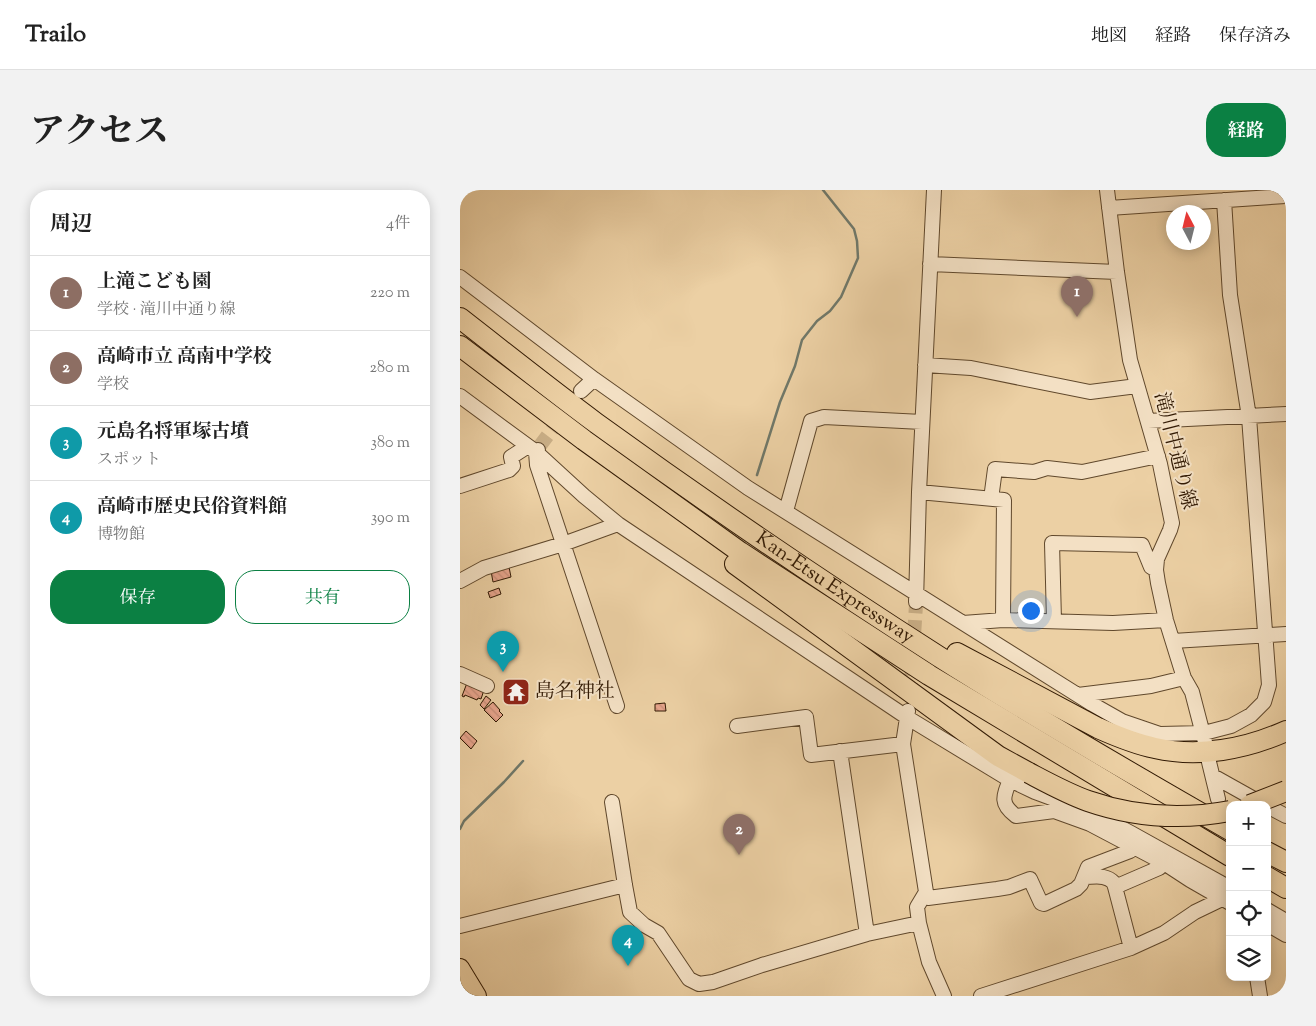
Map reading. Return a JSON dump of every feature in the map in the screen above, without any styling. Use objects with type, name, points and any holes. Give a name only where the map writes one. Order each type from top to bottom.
[{"type":"highway","name":"Kan-Etsu Expressway","points":[[460,318],[594,421],[702,499],[827,583],[938,656],[1040,719],[1226,828]]},
{"type":"highway","name":"Kan-Etsu Expressway","points":[[460,346],[584,440],[740,552],[929,675],[1226,854]]},
{"type":"highway","points":[[584,440],[686,528],[998,756],[1065,792],[1087,801],[1134,813],[1158,816],[1210,814],[1224,805]]},
{"type":"highway","points":[[827,583],[1089,723],[1138,744],[1156,749],[1176,751],[1218,750],[1256,743],[1286,730]]},
{"type":"highway","points":[[1260,801],[1286,791]]},
{"type":"highway","points":[[1271,854],[1286,862]]},
{"type":"highway","points":[[1271,879],[1286,888]]},
{"type":"main road","points":[[460,968],[477,996]]},
{"type":"street","points":[[916,600],[922,422],[934,190]]},
{"type":"street","name":"滝川中通り線","points":[[1107,190],[1130,360],[1158,456],[1172,523],[1157,559],[1158,583],[1166,620],[1184,678],[1192,692],[1205,739]]},
{"type":"street","points":[[1109,208],[1286,196]]},
{"type":"street","points":[[460,276],[594,379],[748,488],[786,511],[916,600],[963,623],[1122,721],[1160,734],[1205,739],[1251,716],[1264,702],[1270,685],[1249,417],[1230,295],[1224,200]]},
{"type":"street","points":[[930,264],[1117,272]]},
{"type":"street","points":[[925,366],[971,368],[1090,392],[1137,386]]},
{"type":"street","points":[[581,391],[594,379]]},
{"type":"street","points":[[460,396],[535,449],[584,496],[618,524],[1010,780],[1035,792],[1096,815],[1132,833],[1226,893]]},
{"type":"street","points":[[1148,421],[1286,414]]},
{"type":"street","points":[[786,511],[812,421],[824,417],[922,422]]},
{"type":"street","points":[[460,486],[509,470],[513,466],[511,456],[535,449]]},
{"type":"street","points":[[535,449],[537,465],[616,706]]},
{"type":"street","points":[[991,499],[995,469],[1034,472],[1047,468],[1082,472],[1158,456]]},
{"type":"street","points":[[919,492],[1004,500],[1003,620]]},
{"type":"street","points":[[460,581],[484,568],[563,544],[618,524]]},
{"type":"street","points":[[1054,621],[1052,543],[1142,545],[1152,567],[1156,570]]},
{"type":"street","points":[[963,623],[1003,620],[1113,623],[1166,620]]},
{"type":"street","points":[[1173,641],[1286,634]]},
{"type":"street","points":[[460,674],[487,686]]},
{"type":"street","points":[[1078,695],[1151,686],[1184,678]]},
{"type":"street","points":[[908,713],[903,744],[926,892],[917,908],[929,962],[944,996]]},
{"type":"street","points":[[737,726],[806,717],[811,755],[903,744]]},
{"type":"street","points":[[840,751],[867,934]]},
{"type":"street","points":[[1209,762],[1224,805]]},
{"type":"street","points":[[1214,776],[1259,801]]},
{"type":"street","points":[[1010,780],[1004,794],[1004,801],[1006,807],[1016,816],[1054,811],[1090,824],[1164,863],[1190,880],[1226,894]]},
{"type":"street","points":[[612,802],[630,912],[644,925],[658,933],[689,979],[699,984],[713,982],[762,964],[867,934],[919,923]]},
{"type":"street","points":[[1271,808],[1286,816]]},
{"type":"street","points":[[923,897],[981,892],[1030,879],[1041,903],[1044,904],[1076,889],[1088,867],[1130,851],[1133,847]]},
{"type":"street","points":[[1115,887],[1159,868],[1164,863]]},
{"type":"street","points":[[1084,877],[1106,877],[1110,878],[1114,883],[1131,948]]},
{"type":"street","points":[[460,926],[625,884]]},
{"type":"street","points":[[981,996],[1131,948],[1164,933],[1195,912],[1226,895]]},
{"type":"street","points":[[1271,912],[1286,921]]},
{"type":"street","points":[[1271,926],[1286,935]]},
{"type":"street","points":[[1258,981],[1260,996]]},
{"type":"building","points":[[509,567],[511,577],[493,582],[491,571]]},
{"type":"building","points":[[499,588],[501,594],[490,598],[488,592]]},
{"type":"building","points":[[467,683],[484,690],[481,699],[478,698],[477,700],[465,695],[464,697],[462,696]]},
{"type":"building","points":[[508,687],[518,693],[516,697],[505,694]]},
{"type":"building","points":[[486,696],[491,700],[484,709],[480,705]]},
{"type":"building","points":[[493,702],[503,715],[496,722],[484,710]]},
{"type":"building","points":[[665,703],[666,711],[655,711],[655,704]]},
{"type":"building","points":[[466,731],[477,741],[471,749],[460,738]]},
{"type":"waterway","points":[[757,475],[780,402],[795,366],[802,340],[817,321],[830,311],[841,297],[858,258],[854,229],[823,190]]},
{"type":"waterway","points":[[460,829],[464,821],[523,761]]},
{"type":"tunnel","points":[[539,447],[564,414]]},
{"type":"tunnel","points":[[910,697],[916,605]]},
{"type":"place","name":"上滝こども園","points":[[1077,317]]},
{"type":"place","name":"元島名将軍塚古墳","points":[[503,672]]},
{"type":"place","name":"島名神社","points":[[516,692]]},
{"type":"place","name":"高崎市立 高南中学校","points":[[739,855]]},
{"type":"place","name":"高崎市歴史民俗資料館","points":[[628,966]]}]
